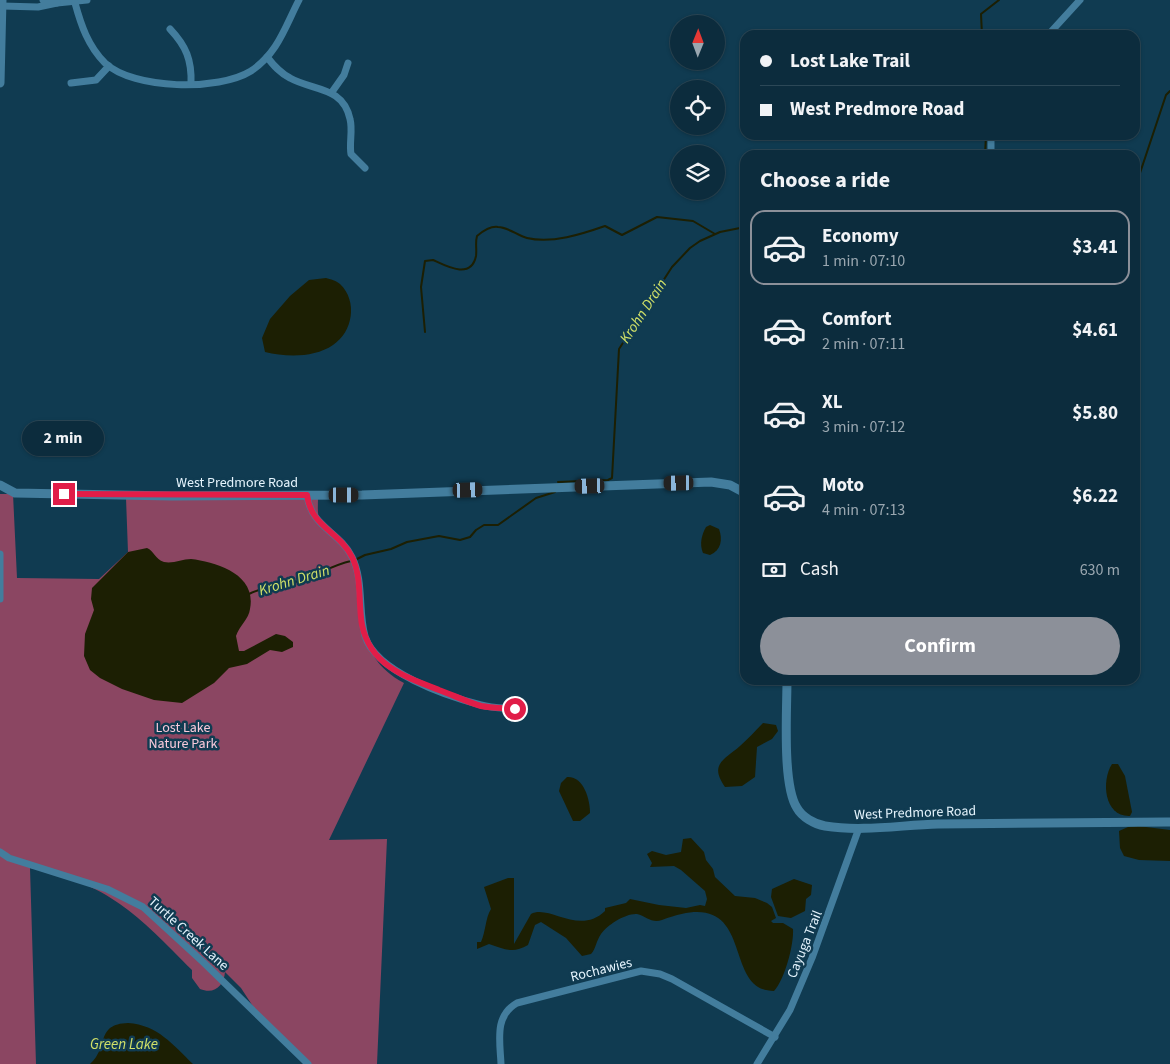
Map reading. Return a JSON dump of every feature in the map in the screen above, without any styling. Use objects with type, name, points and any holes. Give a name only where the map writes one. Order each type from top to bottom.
[{"type":"street","points":[[43,0],[57,3]]},
{"type":"street","points":[[0,83],[2,3],[38,7],[87,0]]},
{"type":"street","points":[[75,3],[84,34],[96,53],[109,66],[119,72],[148,82],[191,84],[213,83],[250,72],[267,57],[281,40],[299,0]]},
{"type":"street","points":[[1053,30],[1080,0]]},
{"type":"street","points":[[170,29],[180,39],[190,60],[191,84]]},
{"type":"street","points":[[267,57],[278,70],[289,78],[332,92],[340,98],[351,120],[351,154],[365,168]]},
{"type":"street","points":[[332,92],[344,75],[348,63]]},
{"type":"street","points":[[71,83],[96,80],[109,66]]},
{"type":"street","name":"West Predmore Road","points":[[0,485],[15,493],[362,495],[711,482],[730,485],[740,490]]},
{"type":"street","points":[[307,495],[308,508],[317,521],[336,537],[353,560],[357,570],[362,625],[369,646],[375,655],[398,673],[458,698],[483,706],[515,709]]},
{"type":"street","points":[[0,554],[0,599]]},
{"type":"street","name":"West Predmore Road","points":[[788,685],[789,779],[791,796],[797,808],[804,816],[822,825],[859,828],[935,824],[1170,822]]},
{"type":"street","name":"Cayuga Trail","points":[[757,1064],[790,1010],[812,958],[859,828]]},
{"type":"street","name":"Turtle Creek Lane","points":[[0,852],[9,858],[107,889],[142,907],[204,962],[308,1064]]},
{"type":"street","name":"Rochawies","points":[[501,1064],[499,1035],[501,1021],[510,1007],[641,971],[660,974],[672,979],[775,1037]]},
{"type":"green space","name":"Lost Lake Nature Park","points":[[0,494],[13,494],[17,578],[99,579],[128,552],[126,498],[318,498],[320,521],[344,548],[355,566],[365,632],[369,646],[376,659],[387,672],[404,683],[329,840],[387,839],[377,1064],[307,1064],[256,1011],[241,988],[225,972],[223,981],[218,988],[210,991],[200,989],[192,978],[192,970],[155,933],[120,904],[101,892],[81,883],[57,874],[30,868],[36,1064],[0,1064]]},
{"type":"water","points":[[326,278],[340,284],[346,291],[351,307],[349,324],[340,339],[325,349],[309,354],[282,355],[265,352],[262,338],[270,319],[290,296],[309,280]]},
{"type":"water","points":[[710,525],[719,529],[721,537],[719,547],[710,555],[703,553],[701,543],[706,527]]},
{"type":"water","points":[[147,548],[164,562],[191,559],[212,563],[232,572],[241,579],[247,587],[250,597],[250,609],[236,636],[239,651],[244,651],[276,634],[285,636],[293,642],[293,647],[282,652],[270,650],[247,664],[229,668],[214,683],[182,703],[154,700],[122,689],[100,678],[90,670],[84,656],[85,634],[94,610],[91,599],[92,588],[128,552]]},
{"type":"water","points":[[763,723],[776,725],[778,731],[772,739],[757,747],[755,777],[742,786],[725,787],[720,779],[718,768],[724,759]]},
{"type":"water","points":[[1112,764],[1118,764],[1125,776],[1132,812],[1130,816],[1121,815],[1115,811],[1107,797],[1107,779]]},
{"type":"water","points":[[567,777],[578,780],[585,790],[589,802],[590,813],[580,821],[573,821],[559,791],[561,783]]},
{"type":"water","points":[[1138,826],[1170,830],[1170,861],[1139,860],[1124,856],[1120,848],[1119,831],[1128,827]]},
{"type":"water","points":[[691,838],[704,852],[715,877],[735,896],[755,898],[767,903],[772,907],[776,918],[771,921],[773,923],[783,923],[793,929],[788,961],[782,978],[774,991],[757,986],[747,975],[726,926],[713,915],[693,912],[658,921],[637,914],[628,915],[617,920],[604,931],[591,954],[582,956],[566,938],[541,922],[535,925],[528,945],[523,948],[508,950],[489,944],[477,949],[477,942],[481,942],[491,909],[484,887],[508,878],[514,878],[514,944],[531,914],[538,912],[585,921],[595,918],[605,911],[605,908],[626,903],[630,899],[686,908],[700,905],[705,906],[707,899],[705,891],[674,866],[650,867],[652,863],[647,854],[652,851],[666,855],[681,852],[683,839]]},
{"type":"water","points":[[794,879],[812,885],[811,895],[806,899],[805,911],[791,918],[778,916],[771,897],[772,889]]},
{"type":"water","name":"Green Lake","points":[[128,1023],[148,1028],[164,1037],[193,1064],[90,1064],[96,1058],[106,1032],[118,1024]]},
{"type":"waterway","points":[[982,30],[981,14],[999,0]]},
{"type":"waterway","name":"Krohn Drain","points":[[1140,173],[1166,95],[1170,91]]},
{"type":"waterway","points":[[985,150],[986,140]]},
{"type":"waterway","points":[[425,332],[421,287],[425,261],[433,260],[451,268],[469,268],[476,256],[477,236],[490,228],[502,227],[524,237],[537,240],[567,237],[605,226],[622,235],[657,217],[693,221],[715,234]]},
{"type":"waterway","name":"Krohn Drain","points":[[558,482],[608,480],[612,478],[619,349],[672,267],[690,248],[720,232],[740,228]]},
{"type":"waterway","name":"Krohn Drain","points":[[355,560],[407,542],[439,536],[460,540],[470,537],[484,525],[498,525],[536,498],[555,492]]},
{"type":"waterway","name":"Krohn Drain","points":[[249,594],[299,581],[351,561]]},
{"type":"route","points":[[64,494],[172,496],[307,495],[308,508],[317,521],[348,550],[353,560],[357,570],[362,625],[369,646],[375,655],[398,673],[467,701],[483,706],[515,709]]}]
